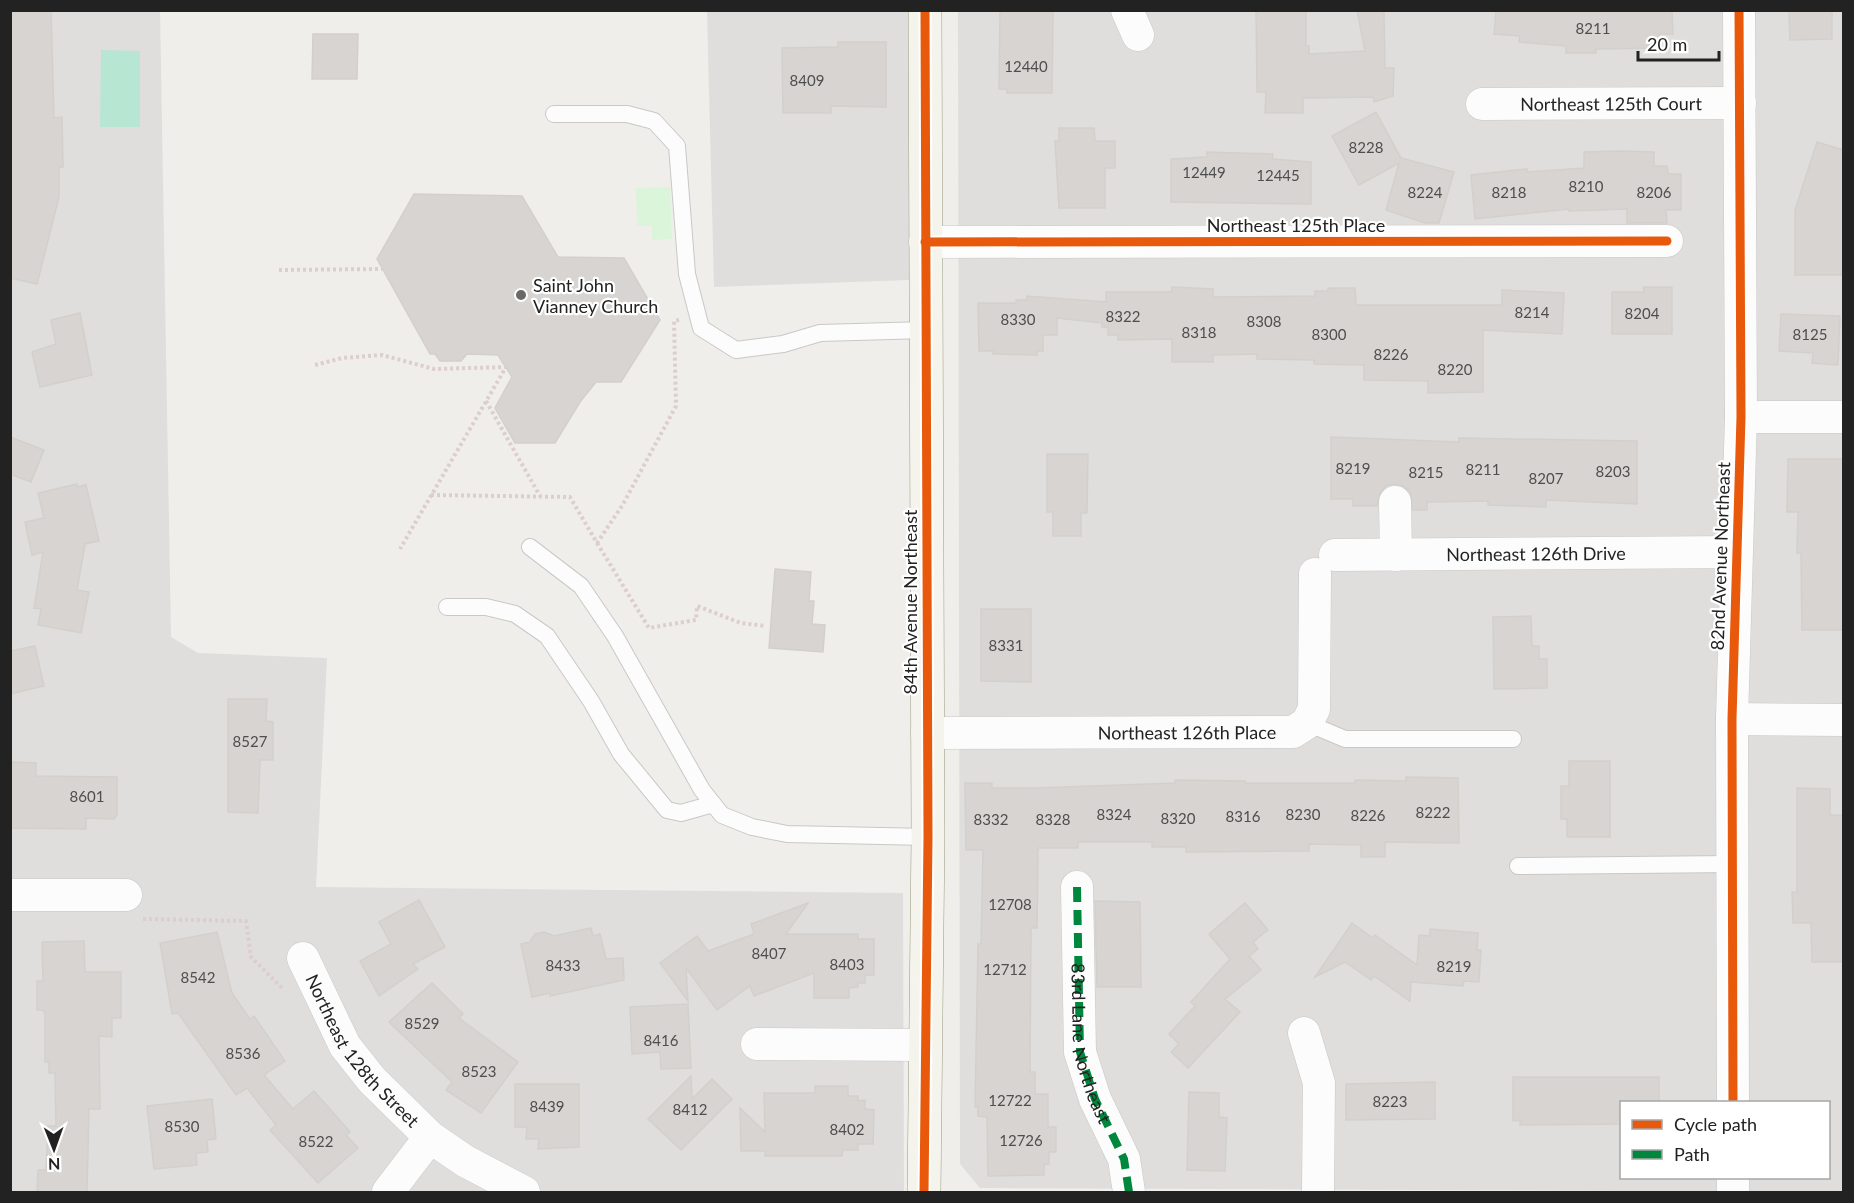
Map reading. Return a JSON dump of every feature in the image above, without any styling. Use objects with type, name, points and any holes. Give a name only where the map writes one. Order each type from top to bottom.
[{"type":"street","name":"84th Avenue Northeast","points":[[924,1192],[928,837],[925,10]]},
{"type":"street","name":"82nd Avenue Northeast","points":[[1733,1101],[1732,720],[1741,417],[1739,10]]},
{"type":"street","name":"Northeast 125th Court","points":[[1482,104],[1740,103]]},
{"type":"street","name":"Northeast 125th Place","points":[[925,242],[1667,241]]},
{"type":"street","points":[[1741,417],[1844,417]]},
{"type":"street","points":[[1395,502],[1396,555]]},
{"type":"street","name":"Northeast 126th Drive","points":[[1308,723],[1314,709],[1325,565],[1396,555],[1736,552]]},
{"type":"street","points":[[1732,720],[1844,720]]},
{"type":"street","name":"Northeast 126th Place","points":[[927,733],[1276,733],[1293,732],[1308,723]]},
{"type":"street","name":"83rd Lane Northeast","points":[[1077,887],[1080,1052],[1095,1099],[1124,1159],[1128,1192]]},
{"type":"street","points":[[10,895],[130,907]]},
{"type":"street","name":"Northeast 128th Street","points":[[303,958],[345,1046],[372,1080],[430,1137],[465,1161],[524,1192]]},
{"type":"street","points":[[1304,1033],[1319,1083],[1318,1192]]},
{"type":"street","points":[[757,1044],[925,1045]]},
{"type":"street","name":"Northeast 128th Street","points":[[388,1192],[430,1137]]},
{"type":"lane","points":[[554,114],[627,114],[654,121],[677,146],[687,274],[701,328],[736,350],[783,344],[820,333],[926,330]]},
{"type":"lane","points":[[530,547],[581,586],[615,636],[686,762],[722,815],[752,827],[787,834],[928,837]]},
{"type":"lane","points":[[447,607],[486,607],[514,614],[547,636],[591,701],[621,754],[667,810],[681,813],[713,804]]},
{"type":"lane","points":[[1308,723],[1345,739],[1513,739]]},
{"type":"lane","points":[[1518,866],[1732,864]]},
{"type":"path","points":[[279,270],[382,269]]},
{"type":"path","points":[[597,543],[622,506],[676,406],[674,321],[698,317]]},
{"type":"path","points":[[315,365],[342,358],[382,355],[434,369],[506,367],[400,549]]},
{"type":"path","points":[[486,401],[540,497]]},
{"type":"path","points":[[431,495],[570,497],[649,628],[696,620],[697,606],[741,623],[766,626]]},
{"type":"path","points":[[130,907],[246,921],[251,957],[285,990]]},
{"type":"shaded area","points":[[10,11],[160,11],[171,637],[198,653],[327,658],[316,887],[903,893],[904,1192],[11,1192]]},
{"type":"shaded area","points":[[603,11],[908,11],[909,280],[714,287],[707,12]]},
{"type":"shaded area","points":[[958,11],[1843,11],[1843,1192],[980,1188],[960,1164]]},
{"type":"green space","points":[[101,50],[140,51],[140,127],[100,127]]},
{"type":"green space","points":[[670,187],[672,239],[652,240],[652,226],[637,226],[636,188]]},
{"type":"building","points":[[10,10],[51,10],[54,118],[62,117],[63,167],[59,167],[59,197],[37,284],[10,278]]},
{"type":"building","points":[[1000,10],[1053,10],[1052,93],[1007,93],[1007,89],[999,89]]},
{"type":"building","points":[[1256,10],[1306,10],[1306,46],[1309,46],[1309,54],[1365,51],[1357,10],[1384,10],[1385,68],[1394,68],[1393,96],[1374,102],[1373,97],[1303,98],[1303,113],[1265,113],[1266,92],[1257,92]]},
{"type":"building","points":[[1496,10],[1672,10],[1673,34],[1659,34],[1659,48],[1596,49],[1596,53],[1566,53],[1566,46],[1519,42],[1520,36],[1494,34]]},
{"type":"building","points":[[1789,10],[1832,10],[1832,39],[1790,40]]},
{"type":"building","points":[[313,34],[358,34],[357,79],[312,79]]},
{"type":"building","points":[[838,42],[886,42],[886,107],[831,106],[831,113],[783,113],[782,48],[838,47]]},
{"type":"building","points":[[1376,112],[1401,158],[1454,172],[1439,223],[1425,223],[1386,210],[1399,163],[1359,185],[1332,136]]},
{"type":"building","points":[[1059,128],[1094,128],[1095,141],[1115,141],[1115,168],[1105,168],[1105,208],[1059,208],[1055,141],[1059,141]]},
{"type":"building","points":[[1817,142],[1844,150],[1844,275],[1795,275],[1795,210]]},
{"type":"building","points":[[1207,152],[1273,154],[1272,159],[1311,162],[1311,204],[1171,202],[1171,159],[1207,157]]},
{"type":"building","points":[[1584,152],[1654,152],[1654,166],[1667,166],[1668,174],[1681,174],[1681,210],[1666,210],[1667,223],[1627,223],[1627,209],[1569,211],[1569,209],[1475,219],[1471,175],[1527,169],[1527,172],[1584,168]]},
{"type":"building","name":"Saint John Vianney Church","points":[[414,194],[522,196],[558,257],[624,258],[660,320],[621,382],[596,382],[580,402],[555,443],[515,443],[495,408],[512,377],[498,355],[467,354],[461,361],[440,361],[435,354],[430,354],[377,259]]},
{"type":"building","points":[[1172,287],[1213,289],[1213,297],[1315,296],[1315,291],[1328,291],[1328,288],[1355,288],[1356,305],[1502,305],[1502,290],[1564,293],[1562,334],[1483,330],[1483,392],[1428,393],[1428,381],[1364,380],[1364,365],[1314,364],[1314,360],[1257,359],[1257,354],[1213,355],[1213,362],[1172,362],[1172,339],[1118,340],[1118,335],[1108,335],[1108,327],[1102,327],[1102,323],[1057,318],[1057,335],[1043,335],[1043,351],[1037,351],[1037,355],[993,354],[993,351],[979,351],[978,303],[1016,303],[1016,300],[1027,300],[1027,296],[1106,302],[1106,292],[1172,292]]},
{"type":"building","points":[[1643,287],[1672,287],[1672,334],[1612,334],[1612,292],[1644,292]]},
{"type":"building","points":[[80,313],[92,375],[40,387],[32,352],[56,344],[51,320]]},
{"type":"building","points":[[1781,314],[1840,316],[1838,365],[1812,363],[1813,353],[1779,351]]},
{"type":"building","points":[[10,437],[44,450],[31,482],[10,474]]},
{"type":"building","points":[[1331,437],[1459,442],[1459,438],[1637,441],[1637,504],[1546,500],[1546,507],[1488,505],[1488,501],[1427,502],[1427,510],[1413,510],[1410,492],[1403,486],[1395,484],[1386,486],[1380,493],[1377,506],[1353,506],[1353,499],[1331,499]]},
{"type":"building","points":[[1047,454],[1088,454],[1087,513],[1081,513],[1081,536],[1053,536],[1053,512],[1047,512]]},
{"type":"building","points":[[1788,459],[1844,459],[1844,630],[1802,630],[1801,553],[1797,553],[1798,512],[1787,512]]},
{"type":"building","points":[[77,484],[77,487],[86,485],[99,541],[85,544],[77,590],[89,592],[81,633],[38,625],[41,609],[34,608],[43,552],[32,555],[25,522],[44,518],[38,493]]},
{"type":"building","points":[[775,569],[811,572],[809,601],[814,601],[812,624],[825,625],[823,652],[769,648]]},
{"type":"building","points":[[981,609],[1031,609],[1031,682],[981,681]]},
{"type":"building","points":[[1531,616],[1532,646],[1539,646],[1539,659],[1547,659],[1547,688],[1494,689],[1493,617]]},
{"type":"building","points":[[35,646],[44,686],[10,694],[10,651]]},
{"type":"building","points":[[228,699],[267,699],[266,721],[273,722],[273,760],[260,760],[258,813],[228,812]]},
{"type":"building","points":[[1569,761],[1610,761],[1610,837],[1567,837],[1567,819],[1561,819],[1561,786],[1569,786]]},
{"type":"building","points":[[10,762],[36,763],[36,776],[117,777],[117,815],[114,819],[86,818],[86,829],[10,828]]},
{"type":"building","points":[[1406,777],[1458,778],[1459,843],[1385,842],[1385,857],[1361,857],[1361,845],[1309,844],[1309,851],[1186,852],[1186,847],[1152,847],[1152,842],[1078,842],[1078,848],[1038,848],[1037,928],[1031,928],[1030,1072],[1035,1072],[1035,1094],[1048,1094],[1048,1127],[1056,1127],[1056,1152],[1049,1152],[1049,1164],[1044,1164],[1044,1175],[988,1176],[987,1117],[978,1116],[978,1107],[975,1107],[978,944],[981,944],[983,850],[966,850],[965,783],[992,783],[992,788],[1035,788],[1176,783],[1175,780],[1245,781],[1245,783],[1355,783],[1355,780],[1406,781]]},
{"type":"building","points":[[1797,788],[1830,789],[1830,815],[1844,815],[1844,962],[1812,962],[1811,923],[1793,923],[1792,892],[1797,892]]},
{"type":"building","points":[[419,900],[445,947],[413,964],[418,969],[379,996],[360,961],[391,944],[379,922]]},
{"type":"building","points":[[1095,901],[1140,902],[1141,987],[1097,987]]},
{"type":"building","points":[[808,903],[786,934],[858,934],[858,939],[874,939],[874,975],[865,975],[865,983],[858,983],[858,987],[849,988],[849,998],[814,998],[814,973],[754,996],[750,986],[717,1010],[686,968],[688,1001],[660,963],[697,936],[708,951],[754,934],[751,924]]},
{"type":"building","points":[[1245,903],[1268,930],[1253,942],[1258,949],[1249,956],[1261,970],[1225,999],[1240,1012],[1188,1068],[1171,1052],[1179,1044],[1169,1034],[1195,1006],[1191,1002],[1230,959],[1209,934]]},
{"type":"building","points":[[1352,923],[1373,938],[1375,935],[1417,965],[1419,935],[1430,936],[1430,929],[1478,933],[1477,950],[1481,950],[1479,982],[1464,981],[1463,986],[1411,982],[1410,1001],[1374,976],[1371,980],[1345,962],[1315,977]]},
{"type":"building","points":[[591,928],[593,936],[600,934],[606,959],[623,958],[624,980],[550,996],[550,993],[532,997],[521,944],[530,942],[535,934],[544,932],[554,936]]},
{"type":"building","points":[[217,932],[232,993],[250,1019],[254,1016],[285,1061],[264,1075],[293,1109],[314,1091],[350,1132],[346,1135],[358,1148],[318,1183],[270,1130],[276,1125],[247,1088],[236,1095],[178,1013],[172,1014],[160,943]]},
{"type":"building","points":[[84,941],[85,972],[121,972],[121,1018],[112,1018],[112,1037],[99,1036],[100,1109],[89,1109],[87,1192],[37,1192],[38,1170],[46,1170],[48,1126],[56,1126],[55,1073],[49,1073],[49,1062],[45,1062],[45,1014],[43,1010],[37,1010],[37,981],[43,981],[42,942]]},
{"type":"building","points":[[432,983],[463,1014],[459,1018],[518,1062],[481,1113],[446,1090],[452,1082],[389,1022]]},
{"type":"building","points":[[688,1004],[691,1068],[661,1069],[660,1052],[632,1054],[630,1007]]},
{"type":"building","points":[[691,1076],[692,1099],[712,1079],[732,1099],[681,1150],[648,1119]]},
{"type":"building","points":[[1513,1077],[1659,1077],[1659,1101],[1620,1101],[1620,1124],[1520,1125],[1520,1120],[1513,1121]]},
{"type":"building","points":[[1435,1082],[1435,1119],[1346,1120],[1346,1084]]},
{"type":"building","points":[[515,1084],[579,1084],[579,1147],[538,1149],[539,1139],[526,1139],[527,1127],[515,1127]]},
{"type":"building","points":[[815,1086],[848,1086],[848,1096],[858,1096],[858,1101],[865,1100],[865,1109],[874,1110],[873,1144],[858,1144],[858,1150],[843,1150],[842,1156],[765,1156],[765,1151],[741,1151],[740,1108],[765,1132],[764,1093],[815,1093]]},
{"type":"building","points":[[1189,1092],[1219,1093],[1219,1117],[1227,1118],[1225,1171],[1187,1170]]},
{"type":"building","points":[[212,1099],[216,1139],[207,1140],[208,1152],[196,1153],[197,1165],[154,1169],[147,1106]]},
{"type":"marked path","points":[[1077,887],[1080,1052],[1095,1099],[1124,1159],[1129,1192]]},
{"type":"cycle path","points":[[924,1192],[928,837],[925,10]]},
{"type":"cycle path","points":[[1733,1101],[1732,719],[1741,417],[1739,10]]},
{"type":"cycle path","points":[[925,242],[1667,241]]},
{"type":"place","name":"Saint John Vianney Church","points":[[521,295]]}]
